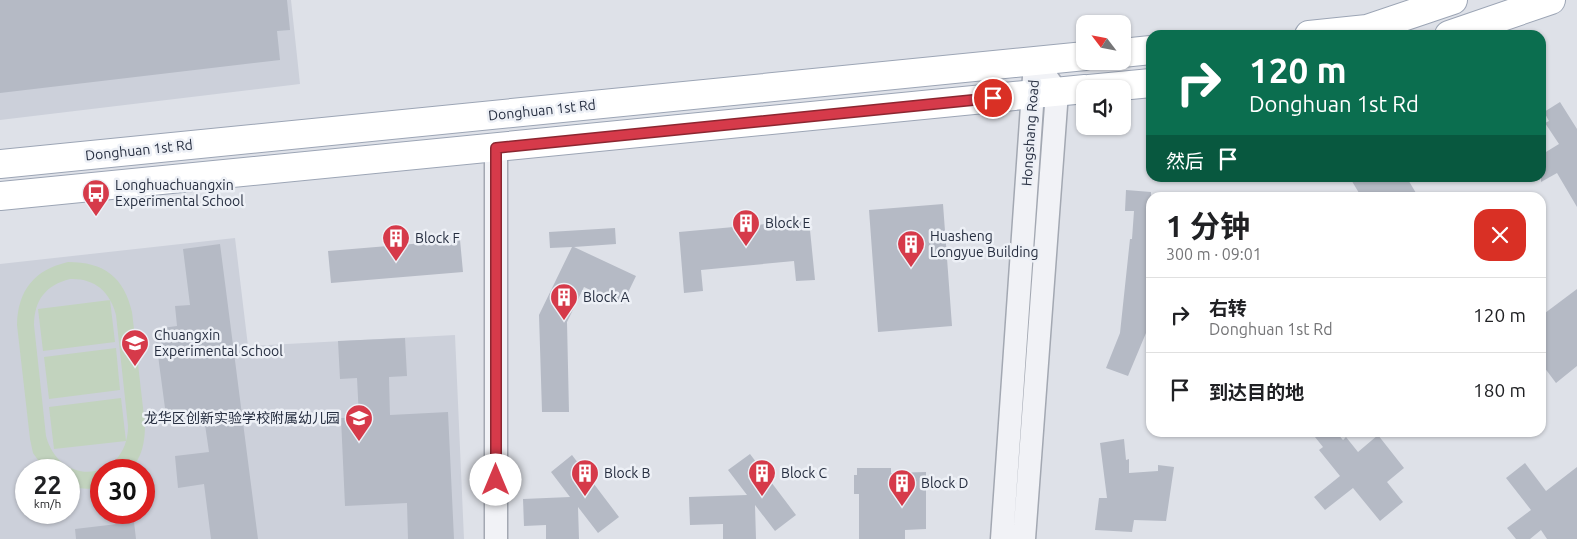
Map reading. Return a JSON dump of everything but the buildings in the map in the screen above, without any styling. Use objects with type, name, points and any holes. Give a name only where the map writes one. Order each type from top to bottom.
[{"type":"main road","points":[[1367,30],[1453,0]]},
{"type":"main road","points":[[1464,30],[1551,0]]},
{"type":"main road","points":[[1131,52],[1146,51]]},
{"type":"main road","name":"Donghuan 1st Rd","points":[[0,164],[1076,57]]},
{"type":"main road","points":[[1131,85],[1146,83]]},
{"type":"main road","points":[[0,196],[1076,90]]},
{"type":"street","name":"Hongshang Road","points":[[1024,539],[1045,93],[1035,61]]},
{"type":"street","name":"Hongshang Road","points":[[1002,539],[1045,93]]},
{"type":"street","points":[[496,148],[496,539]]},
{"type":"shaded area","points":[[0,0],[291,0],[300,84],[0,120]]},
{"type":"shaded area","points":[[235,238],[248,346],[455,335],[464,539],[0,539],[0,264]]},
{"type":"green space","points":[[68,262],[92,265],[110,274],[124,289],[132,312],[145,425],[143,444],[138,459],[116,459],[125,444],[128,426],[116,315],[110,299],[100,288],[79,279],[70,279],[54,285],[43,295],[36,308],[34,325],[46,436],[54,453],[60,459],[37,459],[33,453],[17,325],[18,313],[25,292],[30,283],[46,270]]},
{"type":"green space","points":[[110,300],[115,342],[43,351],[38,309]]},
{"type":"green space","points":[[116,348],[120,390],[49,399],[44,357]]},
{"type":"green space","points":[[121,398],[126,441],[54,449],[49,407]]},
{"type":"green space","points":[[80,471],[90,472],[90,489],[80,488]]},
{"type":"place","name":"Longhuachuangxin Experimental School","points":[[96,217]]},
{"type":"place","name":"Block E","points":[[746,247]]},
{"type":"place","name":"Block F","points":[[396,262]]},
{"type":"place","name":"Huasheng Longyue Building","points":[[911,268]]},
{"type":"place","name":"Block A","points":[[564,321]]},
{"type":"place","name":"Chuangxin Experimental School","points":[[135,367]]},
{"type":"place","name":"龙华区创新实验学校附属幼儿园","points":[[359,442]]},
{"type":"place","name":"Block B","points":[[585,497]]},
{"type":"place","name":"Block C","points":[[762,497]]},
{"type":"place","name":"Block D","points":[[902,507]]},
{"type":"route","points":[[496,480],[496,148],[993,98]]}]
